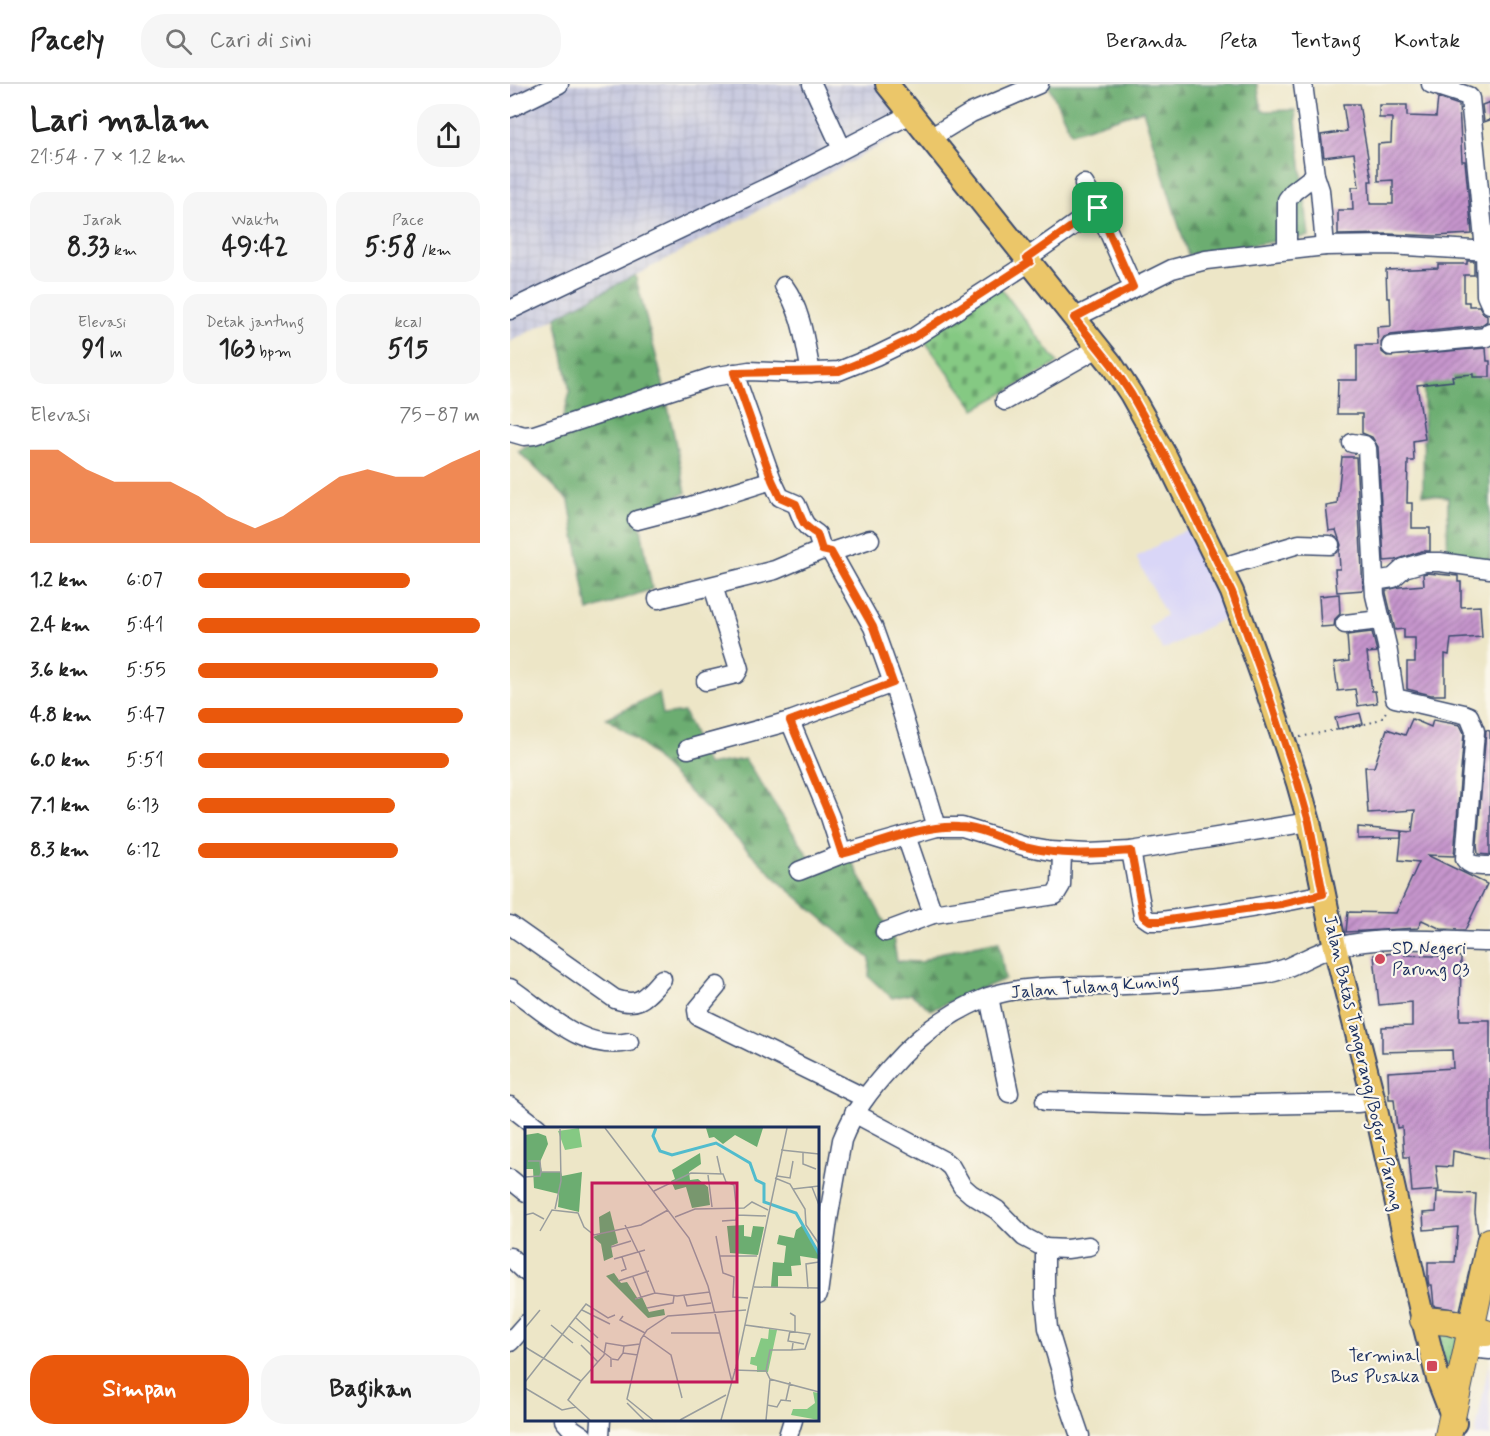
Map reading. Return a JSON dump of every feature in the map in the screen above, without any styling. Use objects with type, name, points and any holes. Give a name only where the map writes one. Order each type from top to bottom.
[{"type":"highway","points":[[1456,1432],[1482,1338],[1490,1241]]},
{"type":"highway","points":[[1423,1320],[1449,1322],[1482,1338]]},
{"type":"main road","name":"Jalan Batas Tangerang/Bogor–Parung","points":[[887,84],[1029,260],[1131,394],[1165,455],[1232,592],[1309,822],[1335,947],[1374,1101],[1423,1320],[1438,1379],[1456,1432]]},
{"type":"street","points":[[510,108],[559,84]]},
{"type":"street","points":[[812,84],[842,150]]},
{"type":"street","points":[[930,138],[971,113],[1039,84]]},
{"type":"street","points":[[1303,84],[1315,175],[1322,202],[1325,246]]},
{"type":"street","points":[[1431,84],[1470,98],[1488,250],[1486,295],[1490,304]]},
{"type":"street","points":[[510,310],[842,150],[911,114]]},
{"type":"street","points":[[1287,250],[1287,200],[1293,192],[1315,175]]},
{"type":"street","points":[[1084,184],[1098,208],[1133,287]]},
{"type":"street","points":[[510,432],[524,436],[541,433],[611,412],[682,386],[734,373],[839,371],[913,338],[1029,260],[1098,208]]},
{"type":"street","points":[[1074,318],[1133,287],[1185,264],[1325,246],[1389,245],[1488,250]]},
{"type":"street","points":[[784,286],[799,315],[811,373]]},
{"type":"street","points":[[1391,346],[1487,337],[1490,332]]},
{"type":"street","points":[[1005,401],[1098,348]]},
{"type":"street","points":[[734,373],[780,497],[796,504],[802,522],[806,528],[817,534],[873,627],[893,683],[937,827]]},
{"type":"street","points":[[1352,442],[1367,448],[1374,581],[1380,620],[1388,646],[1395,698],[1464,714],[1469,716],[1474,723],[1473,771],[1465,859],[1468,863],[1475,865],[1490,866]]},
{"type":"street","points":[[637,520],[772,480]]},
{"type":"street","points":[[658,599],[774,570],[870,539]]},
{"type":"street","points":[[1219,568],[1299,544],[1330,545]]},
{"type":"street","points":[[1374,581],[1393,578],[1404,568],[1425,562],[1490,569]]},
{"type":"street","points":[[706,681],[736,674],[739,669],[713,586]]},
{"type":"street","points":[[1345,624],[1380,620]]},
{"type":"street","points":[[688,749],[790,721],[893,683]]},
{"type":"street","points":[[790,721],[830,817],[842,854]]},
{"type":"street","points":[[799,871],[842,854],[937,827],[962,826],[1027,847],[1088,853],[1131,851],[1309,822]]},
{"type":"street","points":[[906,836],[933,914]]},
{"type":"street","points":[[1131,851],[1143,916],[1150,921],[1281,904],[1323,894]]},
{"type":"street","points":[[885,932],[933,914],[1055,895],[1061,885],[1062,852]]},
{"type":"street","points":[[510,925],[615,999],[628,1003],[636,1002],[643,999],[662,979]]},
{"type":"street","name":"Jalan Tulang Kuning","points":[[819,1280],[821,1253],[842,1140],[854,1113],[900,1057],[923,1034],[941,1021],[989,997],[1026,989],[1160,983],[1267,974],[1287,969],[1335,947],[1388,940],[1490,942]]},
{"type":"street","points":[[717,986],[697,1010],[698,1016],[865,1098]]},
{"type":"street","points":[[510,988],[586,1039],[610,1044],[629,1042]]},
{"type":"street","points":[[989,997],[1009,1093]]},
{"type":"street","points":[[1046,1101],[1206,1106],[1374,1101]]},
{"type":"street","points":[[510,1106],[537,1127]]},
{"type":"street","points":[[854,1113],[944,1161],[951,1167],[962,1186],[997,1210],[1024,1237],[1046,1248],[1067,1249],[1089,1246]]},
{"type":"street","points":[[819,1171],[836,1174]]},
{"type":"street","points":[[510,1179],[525,1191]]},
{"type":"street","points":[[1046,1248],[1045,1297],[1048,1328],[1065,1392],[1080,1436]]},
{"type":"street","points":[[510,1257],[525,1271]]},
{"type":"street","points":[[510,1342],[525,1325]]},
{"type":"street","points":[[566,1421],[571,1428],[584,1436]]},
{"type":"street","points":[[600,1436],[601,1421]]},
{"type":"street","points":[[788,1436],[792,1421]]},
{"type":"path","points":[[1282,739],[1308,736],[1377,721],[1382,718],[1395,698]]},
{"type":"shaded area","points":[[510,84],[890,84],[923,123],[510,342]]},
{"type":"shaded area","points":[[1196,524],[1236,612],[1163,650],[1149,627],[1166,615],[1136,557]]},
{"type":"shaded area","points":[[1489,1362],[1490,1436],[1475,1436]]},
{"type":"green space","points":[[1048,84],[1257,84],[1262,111],[1295,110],[1309,236],[1188,255],[1143,110],[1071,133]]},
{"type":"green space","points":[[635,275],[663,383],[686,493],[638,512],[652,589],[588,611],[569,501],[518,451],[560,431],[570,392],[556,317]]},
{"type":"green space","points":[[996,282],[1058,363],[975,409],[915,328]]},
{"type":"green space","points":[[1490,373],[1490,566],[1447,561],[1448,497],[1423,494],[1424,374]]},
{"type":"green space","points":[[659,693],[663,715],[684,712],[707,765],[745,759],[819,872],[850,858],[893,938],[897,961],[922,962],[939,953],[999,941],[1005,979],[931,1010],[911,994],[892,998],[869,977],[870,959],[784,886],[638,741],[606,718]]},
{"type":"green space","points":[[1441,1327],[1460,1332],[1455,1380],[1444,1378],[1434,1335]]},
{"type":"building","points":[[1438,98],[1459,105],[1462,161],[1465,161],[1472,234],[1338,235],[1338,210],[1353,210],[1352,187],[1359,187],[1354,153],[1324,157],[1321,135],[1347,131],[1343,104],[1359,104],[1372,181],[1369,181],[1370,204],[1393,204],[1393,180],[1378,181],[1378,144],[1391,143],[1392,118],[1379,118],[1379,105],[1407,105],[1407,116],[1436,117]]},
{"type":"building","points":[[1490,102],[1490,120],[1484,122],[1482,105]]},
{"type":"building","points":[[1467,261],[1474,261],[1474,275],[1464,275],[1464,302],[1469,302],[1469,306],[1479,306],[1487,315],[1487,321],[1480,326],[1390,335],[1384,337],[1381,342],[1382,352],[1387,356],[1486,348],[1487,361],[1490,361],[1490,377],[1473,377],[1473,374],[1452,376],[1453,381],[1417,385],[1425,439],[1413,441],[1414,461],[1408,461],[1407,503],[1412,503],[1412,528],[1430,528],[1430,551],[1384,561],[1378,447],[1372,437],[1362,433],[1362,414],[1337,414],[1338,380],[1357,380],[1357,345],[1378,345],[1377,327],[1391,326],[1386,270],[1438,268],[1438,264],[1467,264]]},
{"type":"building","points":[[1342,457],[1356,457],[1363,590],[1337,592],[1335,569],[1340,569],[1341,545],[1336,530],[1329,531],[1326,506],[1337,504]]},
{"type":"building","points":[[1423,574],[1458,576],[1458,582],[1461,582],[1461,607],[1480,606],[1482,637],[1451,639],[1449,655],[1445,654],[1445,695],[1431,695],[1407,689],[1407,662],[1415,662],[1415,638],[1404,638],[1404,629],[1395,630],[1386,593],[1386,590],[1400,587],[1424,585]]},
{"type":"building","points":[[1339,594],[1340,614],[1335,619],[1334,626],[1321,627],[1319,596]]},
{"type":"building","points":[[1372,632],[1377,652],[1367,653],[1372,691],[1375,691],[1377,703],[1358,706],[1355,689],[1338,691],[1334,663],[1349,661],[1347,635]]},
{"type":"building","points":[[1360,713],[1363,724],[1338,729],[1335,718]]},
{"type":"building","points":[[1412,719],[1431,727],[1433,720],[1460,725],[1464,733],[1454,856],[1427,855],[1487,884],[1465,930],[1441,929],[1422,920],[1418,928],[1346,932],[1348,912],[1396,913],[1419,862],[1399,860],[1402,831],[1412,832],[1415,810],[1368,813],[1365,767],[1374,767],[1387,729],[1405,735]]},
{"type":"building","points":[[1486,730],[1490,731],[1490,855],[1478,854],[1477,845]]},
{"type":"building","points":[[1358,827],[1401,831],[1401,838],[1358,839]]},
{"type":"building","points":[[1407,952],[1405,955],[1461,957],[1460,1020],[1490,1020],[1490,1159],[1453,1151],[1452,1167],[1436,1166],[1439,1190],[1412,1192],[1409,1157],[1404,1157],[1402,1127],[1397,1128],[1394,1099],[1389,1099],[1388,1072],[1453,1068],[1452,1050],[1382,1052],[1382,1027],[1412,1026],[1412,1002],[1379,1005],[1374,955]]},
{"type":"building","points":[[1437,1192],[1476,1194],[1475,1213],[1478,1233],[1460,1310],[1434,1306],[1432,1285],[1429,1285],[1428,1280],[1428,1262],[1455,1262],[1458,1227],[1424,1230],[1423,1213],[1436,1212]]},
{"type":"place","name":"SD Negeri Parung 03","points":[[1380,959]]},
{"type":"place","name":"Terminal Bus Pusaka","points":[[1432,1366]]},
{"type":"route","points":[[1098,208],[1133,287],[1074,318],[1112,365],[1131,394],[1165,455],[1232,592],[1298,783],[1309,822],[1323,894],[1281,904],[1150,921],[1143,916],[1131,851],[1088,853],[1050,851],[1027,847],[962,826],[937,827],[842,854],[830,817],[790,721],[893,683],[873,627],[831,552],[822,550],[817,534],[806,528],[802,522],[796,504],[780,497],[762,456],[750,414],[734,373],[839,371],[876,356],[913,338],[1030,262],[1027,258],[1098,208]]}]
